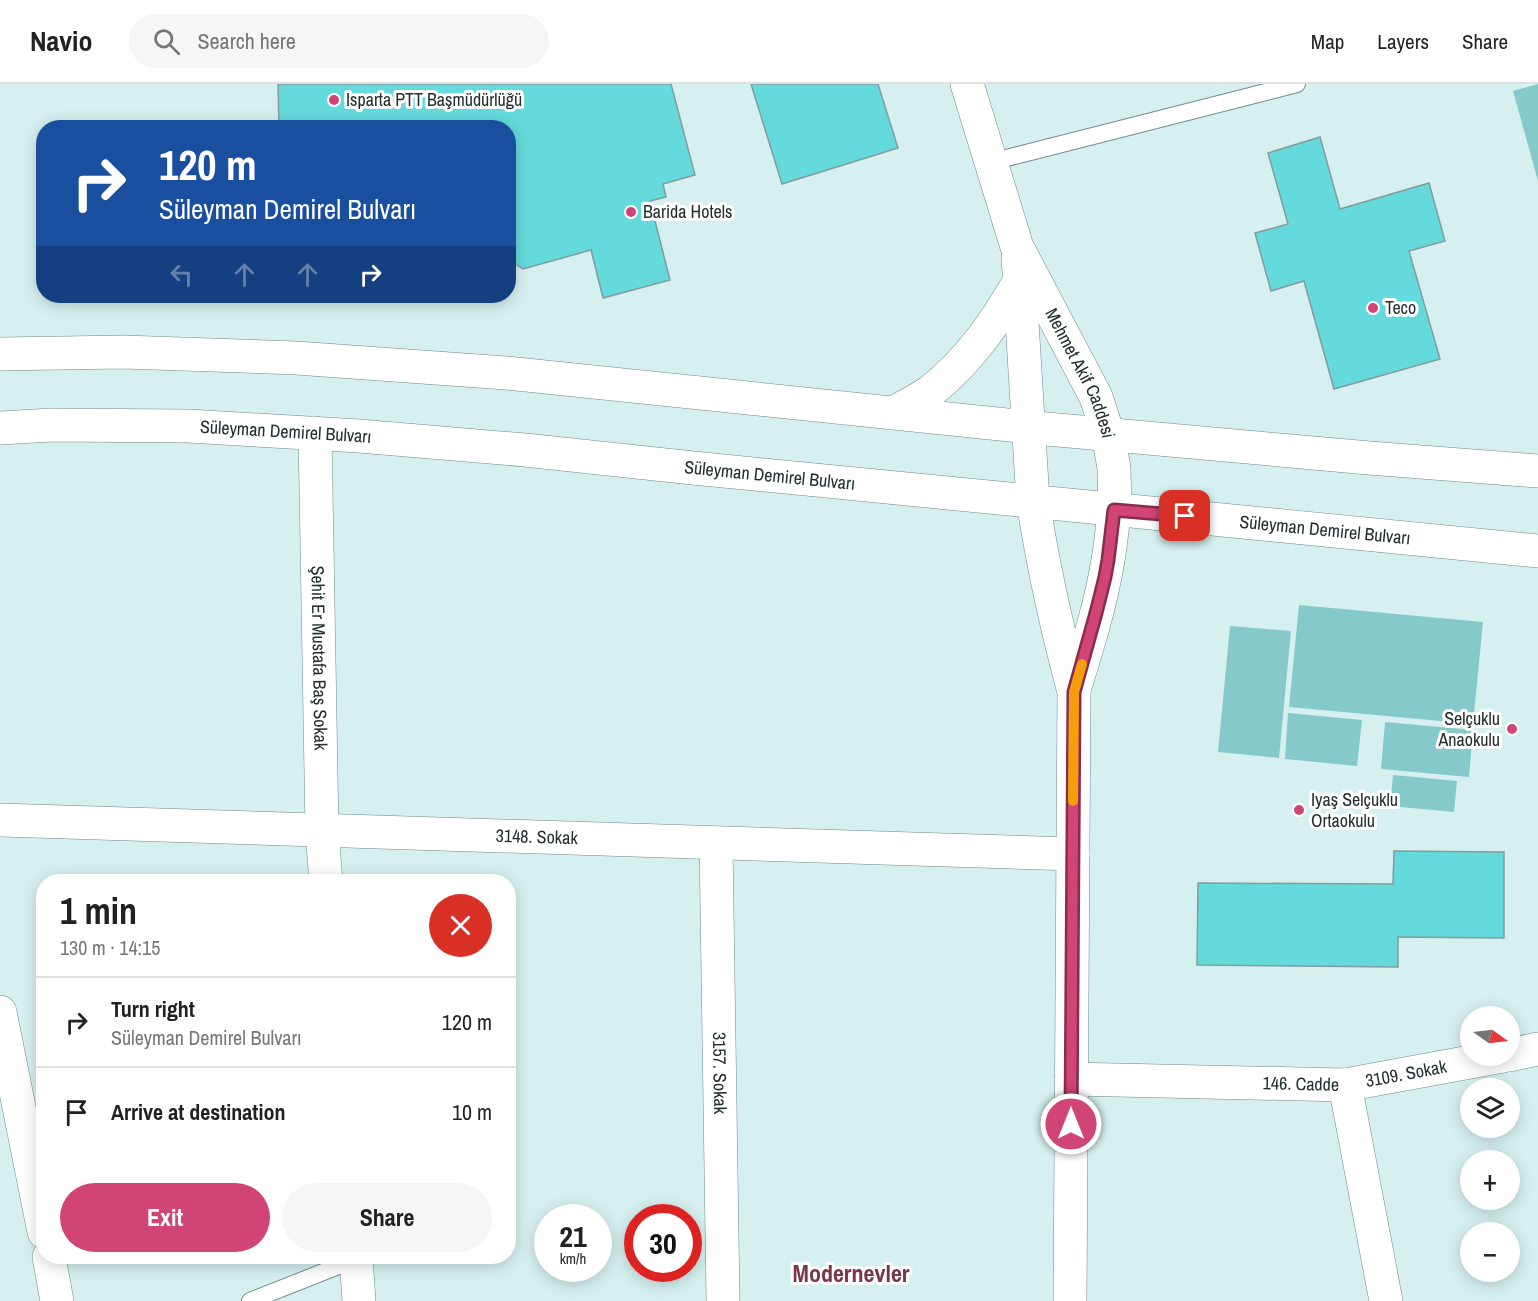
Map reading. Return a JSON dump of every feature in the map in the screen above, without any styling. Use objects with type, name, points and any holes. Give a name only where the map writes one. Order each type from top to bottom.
[{"type":"street","name":"Mehmet Akif Caddesi","points":[[967,84],[1017,247],[1096,397],[1108,434],[1114,468],[1114,510],[1107,569],[1074,692]]},
{"type":"street","name":"Mehmet Akif Caddesi","points":[[1017,247],[1033,501],[1043,564],[1074,692]]},
{"type":"street","points":[[895,412],[929,392],[954,372],[997,319],[1019,282]]},
{"type":"street","points":[[0,354],[123,352],[296,358],[518,375],[1108,434],[1538,471]]},
{"type":"street","name":"Süleyman Demirel Bulvarı","points":[[0,428],[52,425],[188,426],[315,433],[525,450],[1538,551]]},
{"type":"street","name":"Şehit Er Mustafa Baş Sokak","points":[[315,433],[322,831],[325,874]]},
{"type":"street","points":[[1070,1301],[1074,692]]},
{"type":"street","name":"3148. Sokak","points":[[0,820],[1073,854]]},
{"type":"street","name":"3157. Sokak","points":[[716,843],[723,1301]]},
{"type":"street","points":[[0,1012],[36,1192]]},
{"type":"street","points":[[1520,1053],[1538,1049]]},
{"type":"street","name":"3109. Sokak","points":[[1345,1085],[1460,1064]]},
{"type":"street","name":"146. Cadde","points":[[1071,1079],[1345,1085],[1386,1301]]},
{"type":"street","points":[[49,1264],[57,1301]]},
{"type":"street","points":[[356,1264],[359,1301]]},
{"type":"lane","points":[[991,162],[1297,84]]},
{"type":"lane","points":[[250,1301],[341,1264]]},
{"type":"shaded area","points":[[1538,84],[1538,181],[1513,91]]},
{"type":"shaded area","points":[[1299,605],[1483,622],[1473,724],[1289,707]]},
{"type":"shaded area","points":[[1230,626],[1291,631],[1279,758],[1218,752]]},
{"type":"shaded area","points":[[1288,713],[1362,720],[1357,766],[1285,759]]},
{"type":"shaded area","points":[[1385,722],[1473,730],[1469,777],[1381,769]]},
{"type":"shaded area","points":[[1393,775],[1457,781],[1454,812],[1390,806]]},
{"type":"building","points":[[278,84],[671,84],[695,175],[663,184],[666,197],[650,201],[670,280],[603,298],[591,250],[523,269],[516,264],[516,120],[279,120]]},
{"type":"building","points":[[751,84],[878,84],[898,148],[782,184]]},
{"type":"building","points":[[1320,137],[1340,209],[1429,183],[1445,241],[1409,251],[1440,359],[1334,389],[1304,281],[1271,291],[1255,233],[1288,224],[1268,153]]},
{"type":"building","points":[[1394,851],[1504,852],[1504,938],[1398,937],[1398,967],[1197,965],[1198,883],[1393,884]]},
{"type":"slow traffic","points":[[1073,801],[1074,692],[1082,664]]},
{"type":"place","name":"Isparta PTT Başmüdürlüğü","points":[[334,100]]},
{"type":"place","name":"Barida Hotels","points":[[631,212]]},
{"type":"place","name":"Teco","points":[[1373,308]]},
{"type":"place","name":"Selçuklu Anaokulu","points":[[1512,729]]},
{"type":"place","name":"Iyaş Selçuklu Ortaokulu","points":[[1299,810]]},
{"type":"district","name":"Modernevler","points":[[851,1274]]},
{"type":"route","points":[[1071,1124],[1074,692],[1105,577],[1114,510],[1185,516]]}]
